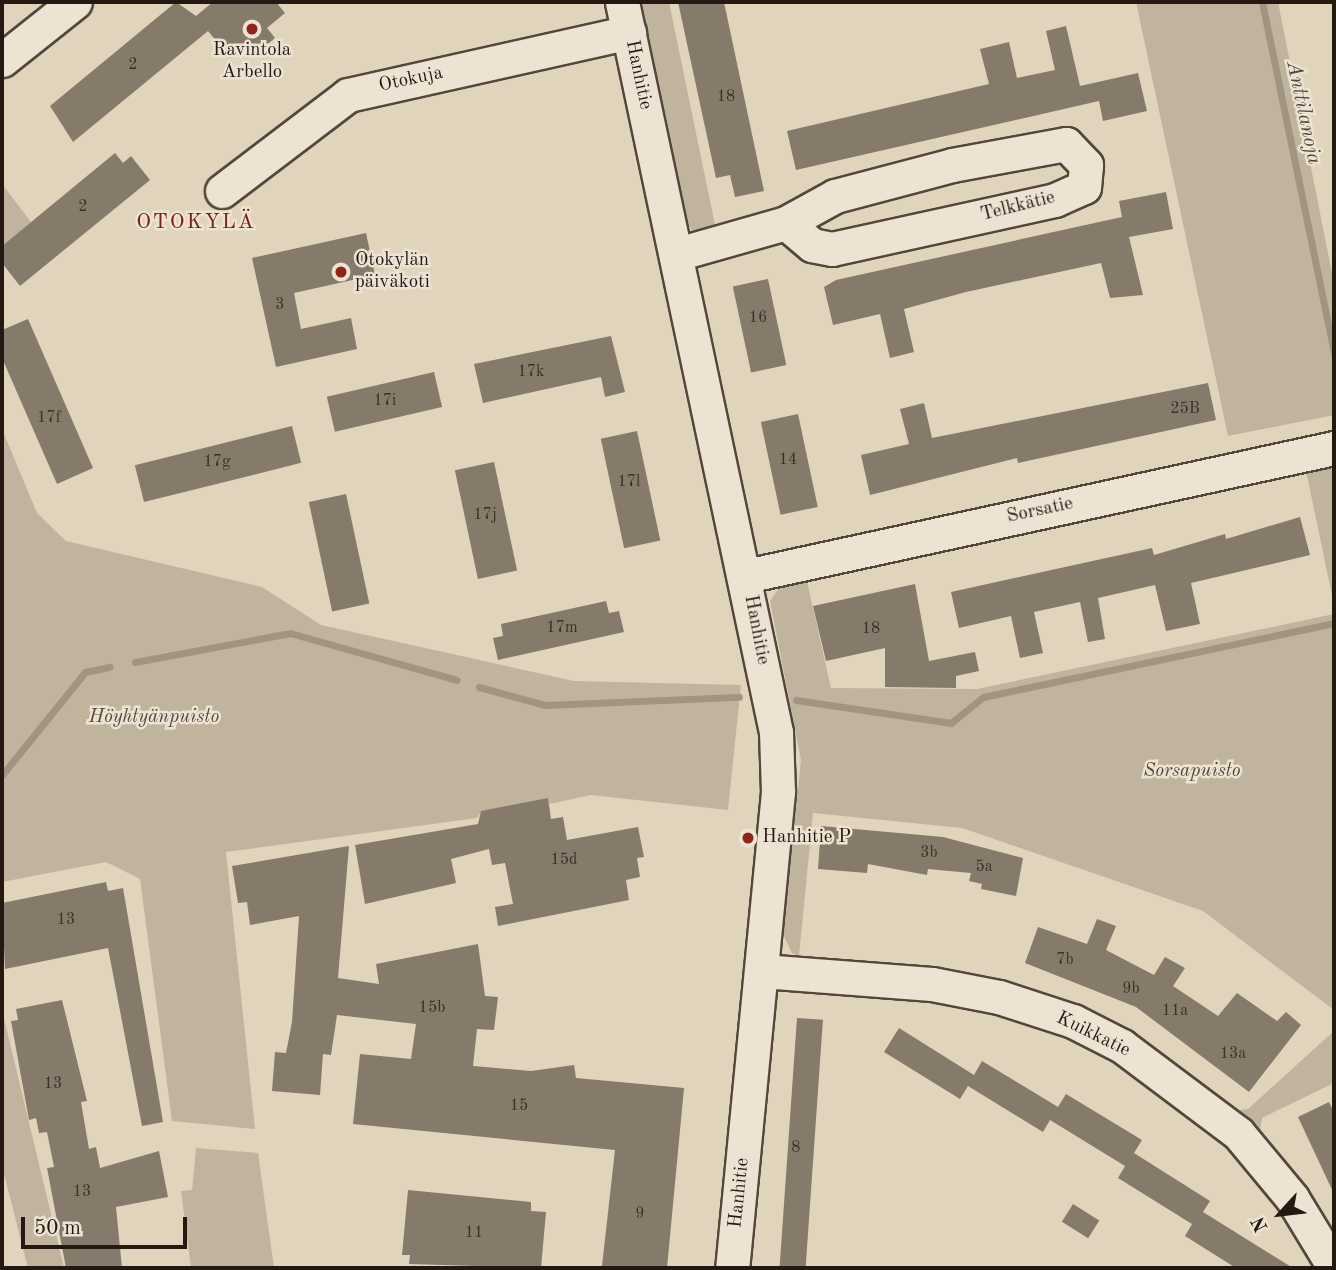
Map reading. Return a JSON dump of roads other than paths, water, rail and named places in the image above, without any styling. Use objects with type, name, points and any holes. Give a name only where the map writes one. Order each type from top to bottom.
[{"type":"street","points":[[2,60],[75,2]]},
{"type":"street","name":"Otokuja","points":[[222,191],[348,96],[625,17]]},
{"type":"street","name":"Hanhitie","points":[[625,17],[746,576],[776,732],[778,792],[732,1268]]},
{"type":"street","name":"Telkkätie","points":[[677,254],[786,222],[835,196],[952,165],[1066,144],[1086,165],[1084,187],[1055,200],[832,249],[812,244],[786,222]]},
{"type":"street","name":"Sorsatie","points":[[746,576],[1334,448]]},
{"type":"street","name":"Kuikkatie","points":[[762,971],[946,986],[1085,1027],[1183,1087],[1237,1133],[1292,1198],[1334,1267]]},
{"type":"waterway","name":"Anttilanoja","points":[[1262,2],[1334,354]]},
{"type":"waterway","points":[[796,700],[951,723],[983,697],[1334,623]]},
{"type":"waterway","points":[[135,662],[290,633],[457,680]]},
{"type":"waterway","points":[[2,775],[85,672],[109,667]]},
{"type":"waterway","points":[[479,687],[545,705],[739,697]]},
{"type":"place","name":"Ravintola Arbello","points":[[252,29]]},
{"type":"place","name":"Otokylän päiväkoti","points":[[341,272]]},
{"type":"place","name":"Hanhitie P","points":[[748,838]]},
{"type":"district","name":"OTOKYLÄ","points":[[196,223]]},
{"type":"park label","name":"Höyhtyänpuisto","points":[[154,718]]},
{"type":"park label","name":"Sorsapuisto","points":[[1192,772]]}]
